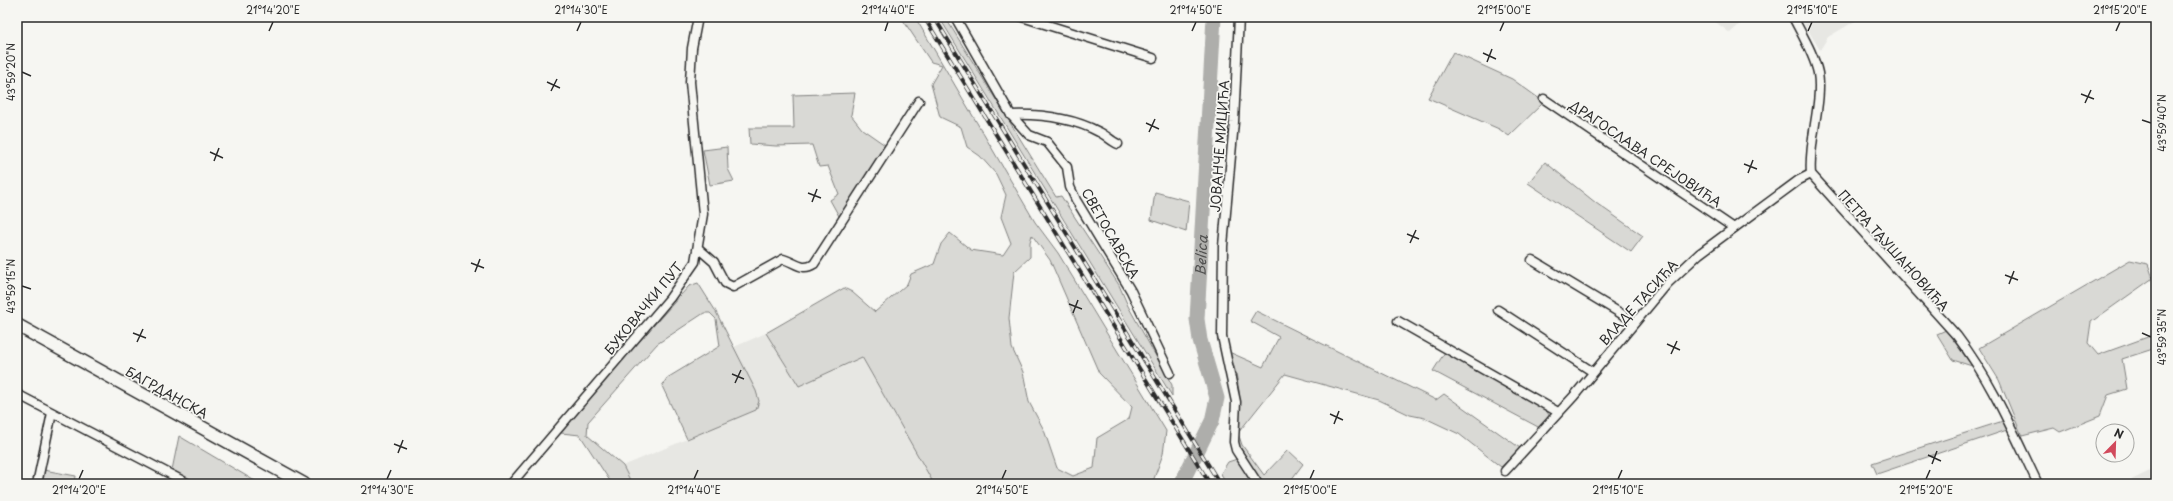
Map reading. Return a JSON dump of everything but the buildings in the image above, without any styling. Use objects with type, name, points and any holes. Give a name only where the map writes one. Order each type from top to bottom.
[{"type":"main road","name":"БАГРДАНСКА","points":[[17,325],[304,484]]},
{"type":"street","name":"БУКОВАЧКИ ПУТ","points":[[511,484],[670,298],[695,262],[699,249],[703,214],[690,82],[692,48],[698,17]]},
{"type":"street","name":"СВЕТОСАВСКА","points":[[955,17],[1011,115],[1029,135],[1047,142],[1067,167],[1070,187],[1076,200],[1131,291],[1170,373]]},
{"type":"street","points":[[1022,17],[1153,58]]},
{"type":"street","name":"ЈОВАНЧЕ МИЦИЋА","points":[[1239,17],[1234,122],[1223,246],[1222,336],[1236,402],[1234,442],[1236,450],[1258,484]]},
{"type":"street","points":[[1793,17],[1815,62],[1819,84],[1809,157],[1811,174]]},
{"type":"street","name":"ДРАГОСЛАВА СРЕЈОВИЋА","points":[[1544,99],[1734,228]]},
{"type":"street","points":[[699,249],[714,262],[725,283],[733,287],[782,259],[803,268],[808,268],[814,264],[919,101]]},
{"type":"street","points":[[1011,115],[1039,114],[1052,116],[1098,131],[1118,144]]},
{"type":"street","name":"ВЛАДЕ ТАСИЋА","points":[[1505,471],[1593,372],[1668,283],[1699,254],[1799,180],[1811,174]]},
{"type":"street","name":"ПЕТРА ТАУШАНОВИЋА","points":[[1811,174],[1957,336],[1978,363],[1999,402],[2038,484]]},
{"type":"street","points":[[1532,260],[1635,322]]},
{"type":"street","points":[[1498,310],[1593,372]]},
{"type":"street","points":[[1398,321],[1558,412]]},
{"type":"street","points":[[17,394],[189,484]]},
{"type":"street","points":[[37,484],[52,413]]},
{"type":"shaded area","points":[[901,17],[915,17],[1035,222],[1058,253],[1166,431],[1163,454],[1152,484],[934,484],[862,357],[799,386],[766,333],[844,288],[852,292],[875,312],[907,284],[911,274],[934,264],[941,244],[950,233],[971,250],[1003,255],[1011,243],[1001,217],[1006,195],[996,174],[980,156],[967,147],[961,127],[940,117],[931,84],[942,65],[931,62]],"holes":[[[1032,235],[1050,260],[1099,373],[1132,407],[1129,419],[1097,438],[1094,468],[1073,476],[1057,468],[1044,430],[1029,402],[1023,372],[1012,348],[1009,318],[1014,272],[1030,257],[1030,242]]]},
{"type":"shaded area","points":[[939,17],[945,17],[1056,197],[1061,196],[1119,285],[1128,306],[1172,385],[1172,396]]},
{"type":"shaded area","points":[[1709,17],[1748,17],[1730,33]]},
{"type":"shaded area","points":[[1800,17],[1862,17],[1828,37],[1820,50]]},
{"type":"shaded area","points":[[1453,52],[1512,79],[1544,102],[1509,136],[1499,129],[1428,98]]},
{"type":"shaded area","points":[[855,93],[851,115],[862,129],[885,145],[840,218],[830,200],[839,194],[828,166],[819,167],[812,145],[776,146],[750,144],[749,128],[794,128],[793,95]]},
{"type":"shaded area","points":[[727,147],[728,169],[734,181],[710,185],[703,150]]},
{"type":"shaded area","points":[[1545,162],[1596,203],[1643,236],[1631,252],[1528,183]]},
{"type":"shaded area","points":[[1155,192],[1189,201],[1186,232],[1151,220]]},
{"type":"shaded area","points":[[2130,260],[2148,264],[2153,278],[2091,322],[2088,343],[2098,355],[2156,334],[2156,348],[2122,359],[2127,389],[2108,395],[2100,416],[2060,432],[2054,428],[2022,436],[1999,380],[1979,348]]},
{"type":"shaded area","points":[[698,283],[715,310],[756,391],[759,401],[756,410],[687,439],[662,386],[667,378],[720,346],[716,319],[710,313],[704,313],[657,344],[588,422],[587,435],[623,466],[632,484],[612,484],[580,435],[561,433],[595,391],[689,286]]},
{"type":"shaded area","points":[[1256,311],[1436,400],[1444,394],[1520,448],[1501,467],[1459,434],[1425,418],[1410,415],[1379,400],[1285,374],[1238,433],[1242,445],[1264,475],[1288,450],[1303,464],[1288,484],[1262,484],[1237,442],[1239,391],[1236,373],[1229,352],[1263,367],[1279,337],[1250,321]]},
{"type":"shaded area","points":[[1946,330],[1972,366],[1953,360],[1937,334]]},
{"type":"shaded area","points":[[766,333],[799,386],[862,357],[934,484],[632,484],[623,466],[756,410],[759,401],[734,347]]},
{"type":"shaded area","points":[[1445,352],[1544,407],[1549,415],[1540,428],[1433,371]]},
{"type":"shaded area","points":[[2003,421],[2007,430],[1877,474],[1872,463]]},
{"type":"shaded area","points":[[179,436],[260,484],[199,484],[172,470]]},
{"type":"shaded area","points":[[1237,459],[1252,484],[1225,484],[1221,473],[1228,462]]},
{"type":"shaded area","points":[[2156,468],[2156,484],[2123,484]]},
{"type":"shaded area","points":[[44,470],[76,476],[75,484],[43,484]]},
{"type":"waterway","name":"Belica","points":[[1181,484],[1212,421],[1217,398],[1200,340],[1197,319],[1214,17]]},
{"type":"railway","points":[[924,17],[1210,484]]},
{"type":"railway","points":[[934,17],[1220,484]]}]
